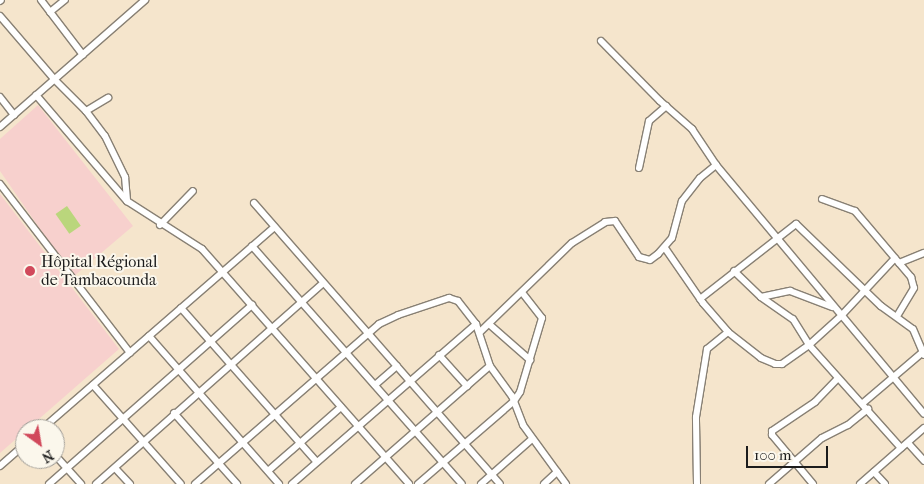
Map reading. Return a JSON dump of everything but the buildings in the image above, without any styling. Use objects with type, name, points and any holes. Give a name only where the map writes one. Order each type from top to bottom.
[{"type":"street","points":[[40,0],[83,55]]},
{"type":"street","points":[[50,12],[66,0]]},
{"type":"street","points":[[0,127],[145,0]]},
{"type":"street","points":[[0,16],[55,80],[86,111],[105,136],[125,176],[127,201]]},
{"type":"street","points":[[601,40],[666,106],[692,129],[716,165],[924,414]]},
{"type":"street","points":[[36,96],[127,201],[160,225],[202,249],[409,484]]},
{"type":"street","points":[[0,97],[14,114]]},
{"type":"street","points":[[86,111],[108,98]]},
{"type":"street","points":[[639,168],[649,121],[666,106]]},
{"type":"street","points":[[480,332],[576,240],[605,222],[615,221],[644,259],[650,260],[665,248],[676,226],[682,201],[700,178],[716,165]]},
{"type":"street","points":[[0,184],[130,352]]},
{"type":"street","points":[[160,225],[193,191]]},
{"type":"street","points":[[822,199],[855,211],[911,277],[914,288],[898,315]]},
{"type":"street","points":[[254,203],[500,484]]},
{"type":"street","points":[[700,299],[776,237],[796,224],[880,306],[898,315],[913,328],[923,353],[892,378],[848,425],[822,438],[769,484]]},
{"type":"street","points":[[54,419],[274,226]]},
{"type":"street","points":[[252,246],[462,484]]},
{"type":"street","points":[[665,248],[700,299],[728,332],[761,358],[775,364],[782,364],[809,345],[897,261],[924,253]]},
{"type":"street","points":[[734,271],[761,297],[793,319],[809,345],[866,406],[901,448]]},
{"type":"street","points":[[96,484],[323,283]]},
{"type":"street","points":[[761,297],[790,291],[834,307]]},
{"type":"street","points":[[418,484],[514,401],[524,383],[542,318],[522,292]]},
{"type":"street","points":[[195,484],[368,333],[387,319],[441,299],[458,301],[476,324],[490,366],[514,401],[532,439],[566,484]]},
{"type":"street","points":[[49,484],[252,305]]},
{"type":"street","points":[[181,308],[317,462]]},
{"type":"street","points":[[292,484],[476,324]]},
{"type":"street","points":[[489,324],[530,360]]},
{"type":"street","points":[[697,484],[696,417],[707,349],[728,332]]},
{"type":"street","points":[[149,336],[279,484]]},
{"type":"street","points":[[439,355],[467,386]]},
{"type":"street","points":[[375,385],[397,366]]},
{"type":"street","points":[[355,484],[490,366]]},
{"type":"street","points":[[813,484],[772,435],[772,431],[815,402],[838,378]]},
{"type":"street","points":[[93,385],[181,484]]},
{"type":"street","points":[[268,471],[341,407]]},
{"type":"street","points":[[174,413],[237,484]]},
{"type":"street","points":[[860,484],[924,428]]},
{"type":"street","points":[[481,484],[532,439]]},
{"type":"street","points":[[908,443],[924,461]]},
{"type":"street","points":[[0,466],[15,453]]},
{"type":"street","points":[[66,468],[81,484]]},
{"type":"street","points":[[115,468],[130,484]]},
{"type":"street","points":[[544,484],[557,472]]},
{"type":"street","points":[[874,472],[885,484]]},
{"type":"shaded area","points":[[38,105],[133,226],[73,277],[0,171],[0,139]]},
{"type":"shaded area","name":"Hôpital Régional de Tambacounda","points":[[0,194],[119,349],[39,419],[15,419],[15,440],[0,453]]},
{"type":"green space","points":[[67,206],[81,226],[69,234],[56,214]]},
{"type":"place","name":"Hôpital Régional de Tambacounda","points":[[30,271]]}]
